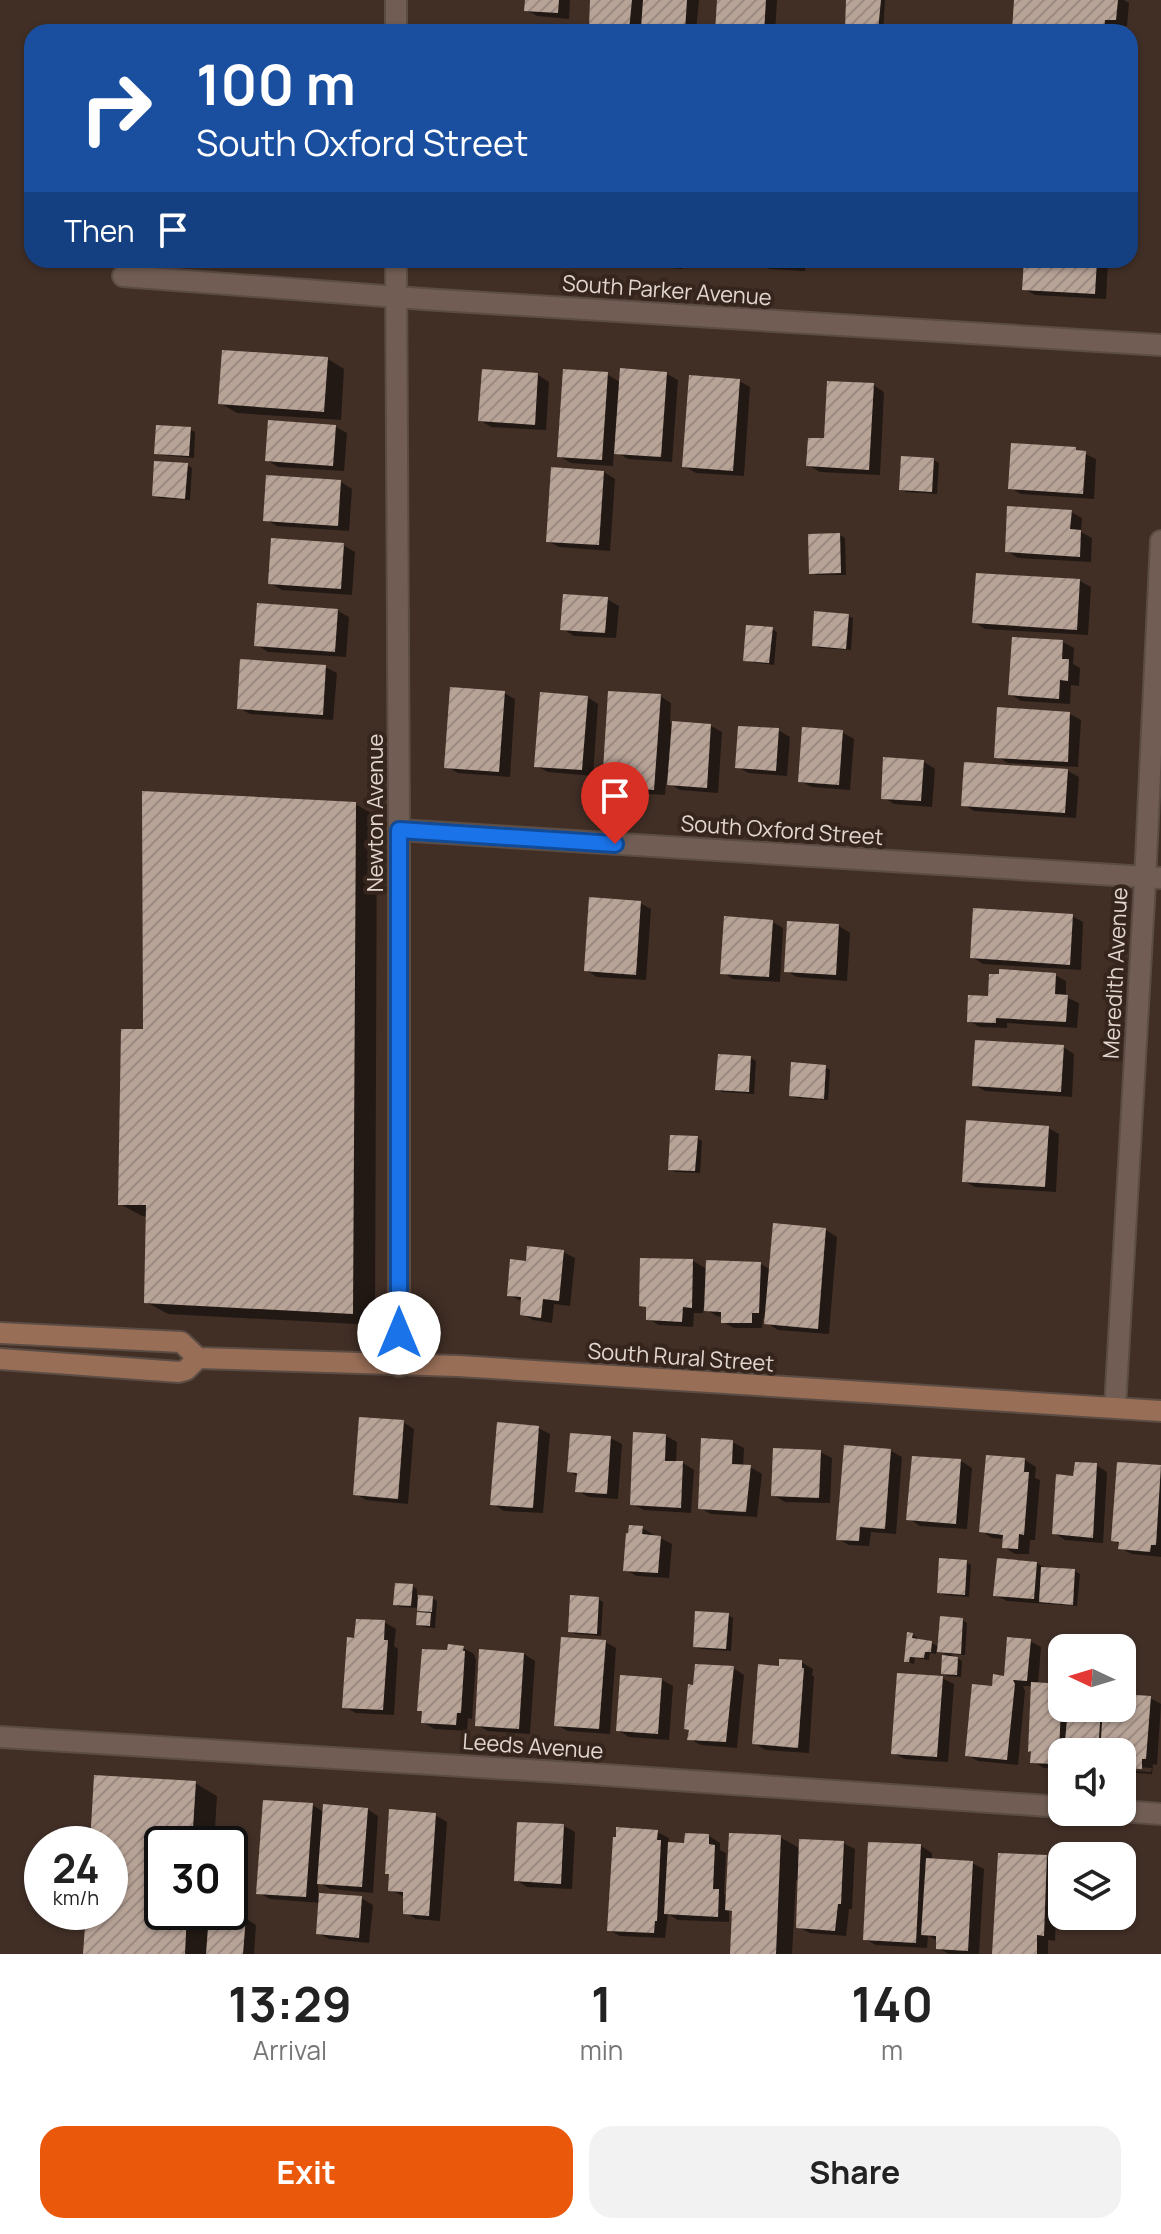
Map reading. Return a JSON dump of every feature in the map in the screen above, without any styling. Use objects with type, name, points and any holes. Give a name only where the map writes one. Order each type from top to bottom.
[{"type":"main road","name":"South Rural Street","points":[[0,1333],[181,1342],[198,1358],[458,1366],[1161,1411]]},
{"type":"main road","name":"South Rural Street","points":[[0,1359],[179,1372],[186,1370],[198,1358]]},
{"type":"street","points":[[396,0],[396,24]]},
{"type":"street","name":"Newton Avenue","points":[[396,268],[399,1366]]},
{"type":"street","name":"South Parker Avenue","points":[[123,276],[396,297],[1161,345]]},
{"type":"street","name":"Meredith Avenue","points":[[1115,1408],[1153,878],[1161,541]]},
{"type":"street","name":"South Oxford Street","points":[[399,830],[1153,878]]},
{"type":"street","name":"Leeds Avenue","points":[[0,1737],[1048,1806]]},
{"type":"street","points":[[1136,1812],[1161,1814]]},
{"type":"building","points":[[525,0],[559,0],[558,13],[524,11]]},
{"type":"building","points":[[590,0],[632,0],[630,24],[589,24]]},
{"type":"building","points":[[643,0],[687,0],[685,24],[641,24]]},
{"type":"building","points":[[717,0],[766,0],[764,24],[716,24]]},
{"type":"building","points":[[846,0],[881,0],[879,24],[845,24]]},
{"type":"building","points":[[1014,0],[1118,0],[1116,20],[1105,20],[1105,24],[1012,24]]},
{"type":"building","points":[[1023,268],[1097,268],[1095,294],[1022,290]]},
{"type":"building","points":[[222,350],[328,357],[324,412],[218,404]]},
{"type":"building","points":[[620,368],[667,372],[661,457],[614,454]]},
{"type":"building","points":[[482,369],[538,373],[535,425],[478,421]]},
{"type":"building","points":[[563,369],[608,372],[602,460],[557,457]]},
{"type":"building","points":[[689,375],[740,379],[733,471],[682,467]]},
{"type":"building","points":[[827,381],[874,383],[869,470],[806,466],[808,438],[824,438]]},
{"type":"building","points":[[268,420],[336,425],[333,466],[265,461]]},
{"type":"building","points":[[156,425],[191,427],[189,456],[154,454]]},
{"type":"building","points":[[1011,443],[1076,447],[1076,450],[1086,451],[1083,494],[1008,489]]},
{"type":"building","points":[[901,456],[934,458],[932,492],[899,490]]},
{"type":"building","points":[[154,461],[188,463],[185,499],[152,496]]},
{"type":"building","points":[[551,467],[604,471],[599,545],[546,542]]},
{"type":"building","points":[[266,475],[341,480],[338,526],[263,521]]},
{"type":"building","points":[[1007,506],[1072,510],[1070,529],[1081,530],[1080,557],[1005,552]]},
{"type":"building","points":[[840,533],[841,573],[809,574],[808,534]]},
{"type":"building","points":[[271,538],[344,543],[341,589],[268,584]]},
{"type":"building","points":[[976,573],[1080,579],[1077,630],[972,623]]},
{"type":"building","points":[[563,594],[608,597],[605,633],[560,630]]},
{"type":"building","points":[[257,603],[338,609],[335,652],[254,646]]},
{"type":"building","points":[[814,611],[849,614],[846,649],[812,646]]},
{"type":"building","points":[[746,625],[773,627],[769,663],[743,661]]},
{"type":"building","points":[[1012,637],[1063,640],[1062,659],[1069,659],[1068,681],[1060,680],[1059,699],[1008,695]]},
{"type":"building","points":[[240,659],[326,665],[323,715],[237,709]]},
{"type":"building","points":[[450,687],[505,691],[499,772],[444,768]]},
{"type":"building","points":[[608,691],[661,694],[654,790],[602,786]]},
{"type":"building","points":[[540,692],[588,696],[582,770],[534,767]]},
{"type":"building","points":[[997,707],[1070,712],[1068,762],[994,758]]},
{"type":"building","points":[[672,721],[711,724],[707,788],[667,785]]},
{"type":"building","points":[[738,726],[779,728],[776,771],[735,768]]},
{"type":"building","points":[[802,727],[843,730],[839,785],[798,782]]},
{"type":"building","points":[[883,757],[924,760],[921,801],[881,799]]},
{"type":"building","points":[[964,762],[1068,769],[1065,813],[961,806]]},
{"type":"building","points":[[142,791],[356,802],[353,1314],[144,1303],[146,1205],[118,1205],[121,1029],[143,1029]]},
{"type":"building","points":[[589,897],[641,901],[636,975],[584,971]]},
{"type":"building","points":[[973,908],[1073,914],[1070,965],[970,958]]},
{"type":"building","points":[[724,916],[773,920],[769,977],[720,974]]},
{"type":"building","points":[[787,921],[839,924],[836,975],[784,972]]},
{"type":"building","points":[[999,969],[1056,973],[1055,994],[1068,995],[1066,1022],[996,1018],[996,1023],[967,1022],[968,995],[988,996],[989,974],[999,974]]},
{"type":"building","points":[[975,1040],[1064,1045],[1061,1092],[972,1086]]},
{"type":"building","points":[[718,1054],[751,1056],[749,1092],[715,1090]]},
{"type":"building","points":[[791,1062],[826,1065],[824,1099],[789,1096]]},
{"type":"building","points":[[966,1120],[1049,1126],[1045,1187],[962,1182]]},
{"type":"building","points":[[670,1135],[698,1136],[695,1171],[668,1170]]},
{"type":"building","points":[[773,1223],[826,1228],[818,1329],[764,1324]]},
{"type":"building","points":[[527,1246],[564,1250],[559,1301],[543,1299],[541,1318],[520,1315],[521,1297],[507,1296],[510,1259],[526,1261]]},
{"type":"building","points":[[640,1258],[693,1259],[692,1308],[683,1307],[682,1322],[646,1320],[646,1307],[639,1306]]},
{"type":"building","points":[[706,1260],[761,1262],[759,1313],[752,1313],[752,1323],[721,1323],[721,1312],[704,1311]]},
{"type":"building","points":[[359,1417],[404,1420],[398,1499],[353,1495]]},
{"type":"building","points":[[497,1422],[539,1426],[533,1508],[490,1505]]},
{"type":"building","points":[[633,1432],[666,1434],[665,1461],[683,1461],[681,1508],[630,1505]]},
{"type":"building","points":[[570,1433],[611,1436],[607,1494],[575,1492],[577,1473],[567,1472]]},
{"type":"building","points":[[701,1438],[733,1440],[732,1464],[751,1465],[746,1512],[698,1509]]},
{"type":"building","points":[[844,1445],[891,1449],[885,1529],[860,1527],[859,1541],[836,1540]]},
{"type":"building","points":[[773,1448],[821,1450],[819,1498],[771,1496]]},
{"type":"building","points":[[986,1455],[1025,1458],[1024,1472],[1029,1472],[1024,1535],[1019,1534],[1018,1549],[1002,1548],[1003,1535],[979,1532]]},
{"type":"building","points":[[912,1456],[961,1459],[956,1524],[906,1520]]},
{"type":"building","points":[[1075,1462],[1097,1463],[1093,1538],[1052,1534],[1056,1474],[1073,1476]]},
{"type":"building","points":[[1117,1462],[1161,1465],[1156,1545],[1151,1545],[1150,1552],[1118,1549],[1119,1542],[1111,1541]]},
{"type":"building","points":[[629,1525],[643,1526],[642,1534],[661,1536],[658,1573],[623,1571]]},
{"type":"building","points":[[939,1558],[967,1560],[965,1595],[937,1593]]},
{"type":"building","points":[[997,1558],[1037,1562],[1034,1599],[993,1596]]},
{"type":"building","points":[[1041,1567],[1075,1569],[1073,1605],[1039,1602]]},
{"type":"building","points":[[395,1583],[413,1584],[411,1606],[393,1605]]},
{"type":"building","points":[[418,1595],[433,1596],[432,1612],[417,1611]]},
{"type":"building","points":[[570,1595],[599,1597],[597,1634],[568,1632]]},
{"type":"building","points":[[695,1611],[729,1613],[726,1649],[693,1647]]},
{"type":"building","points":[[417,1612],[431,1613],[430,1626],[416,1625]]},
{"type":"building","points":[[940,1616],[963,1618],[961,1654],[937,1652]]},
{"type":"building","points":[[356,1619],[385,1620],[384,1640],[388,1640],[383,1710],[342,1708],[347,1637],[354,1638]]},
{"type":"building","points":[[907,1632],[913,1633],[912,1638],[932,1641],[931,1652],[925,1652],[924,1658],[910,1657],[909,1662],[904,1662]]},
{"type":"building","points":[[561,1637],[606,1640],[599,1729],[554,1726]]},
{"type":"building","points":[[1007,1637],[1031,1639],[1027,1681],[1013,1680],[1007,1760],[965,1756],[972,1684],[992,1686],[993,1674],[1004,1676]]},
{"type":"building","points":[[448,1644],[464,1646],[465,1651],[461,1713],[457,1713],[456,1725],[421,1723],[422,1711],[417,1711],[422,1649],[447,1650]]},
{"type":"building","points":[[479,1649],[524,1653],[519,1729],[475,1726]]},
{"type":"building","points":[[942,1655],[958,1657],[957,1675],[941,1674]]},
{"type":"building","points":[[779,1659],[802,1660],[804,1668],[798,1748],[752,1744],[758,1664],[779,1666]]},
{"type":"building","points":[[695,1664],[734,1666],[726,1742],[687,1740],[689,1730],[684,1729],[688,1684],[693,1685]]},
{"type":"building","points":[[897,1673],[943,1676],[937,1757],[891,1754]]},
{"type":"building","points":[[620,1675],[662,1678],[658,1734],[616,1731]]},
{"type":"building","points":[[1031,1682],[1048,1683],[1048,1722],[1060,1722],[1060,1738],[1048,1738],[1048,1764],[1030,1763]]},
{"type":"building","points":[[1136,1695],[1151,1696],[1146,1759],[1142,1759],[1142,1769],[1136,1769],[1136,1738],[1101,1738],[1102,1722],[1136,1722]]},
{"type":"building","points":[[1067,1722],[1100,1722],[1099,1738],[1065,1738]]},
{"type":"building","points":[[94,1775],[196,1781],[193,1826],[144,1826],[144,1930],[186,1930],[185,1954],[83,1954],[85,1930],[128,1930],[128,1826],[91,1826]]},
{"type":"building","points":[[263,1800],[313,1803],[306,1897],[256,1894]]},
{"type":"building","points":[[323,1804],[368,1808],[362,1887],[317,1884]]},
{"type":"building","points":[[389,1809],[436,1813],[429,1916],[403,1914],[403,1892],[388,1891],[389,1874],[385,1874]]},
{"type":"building","points":[[517,1822],[564,1824],[561,1884],[514,1881]]},
{"type":"building","points":[[616,1827],[658,1830],[657,1840],[661,1840],[654,1933],[607,1931]]},
{"type":"building","points":[[685,1833],[709,1834],[709,1844],[715,1845],[713,1889],[719,1889],[718,1917],[664,1914],[668,1842],[684,1843]]},
{"type":"building","points":[[729,1833],[781,1835],[776,1954],[730,1954],[732,1911],[725,1910]]},
{"type":"building","points":[[799,1839],[844,1841],[841,1904],[838,1904],[835,1931],[796,1928]]},
{"type":"building","points":[[868,1842],[921,1844],[916,1943],[863,1940]]},
{"type":"building","points":[[998,1853],[1047,1855],[1044,1936],[1037,1935],[1037,1954],[992,1954]]},
{"type":"building","points":[[926,1858],[973,1861],[968,1951],[936,1949],[936,1936],[921,1935]]},
{"type":"building","points":[[319,1893],[362,1896],[359,1938],[316,1934]]},
{"type":"building","points":[[208,1930],[245,1930],[243,1954],[206,1954]]},
{"type":"route","points":[[399,1333],[399,830],[615,844]]}]
